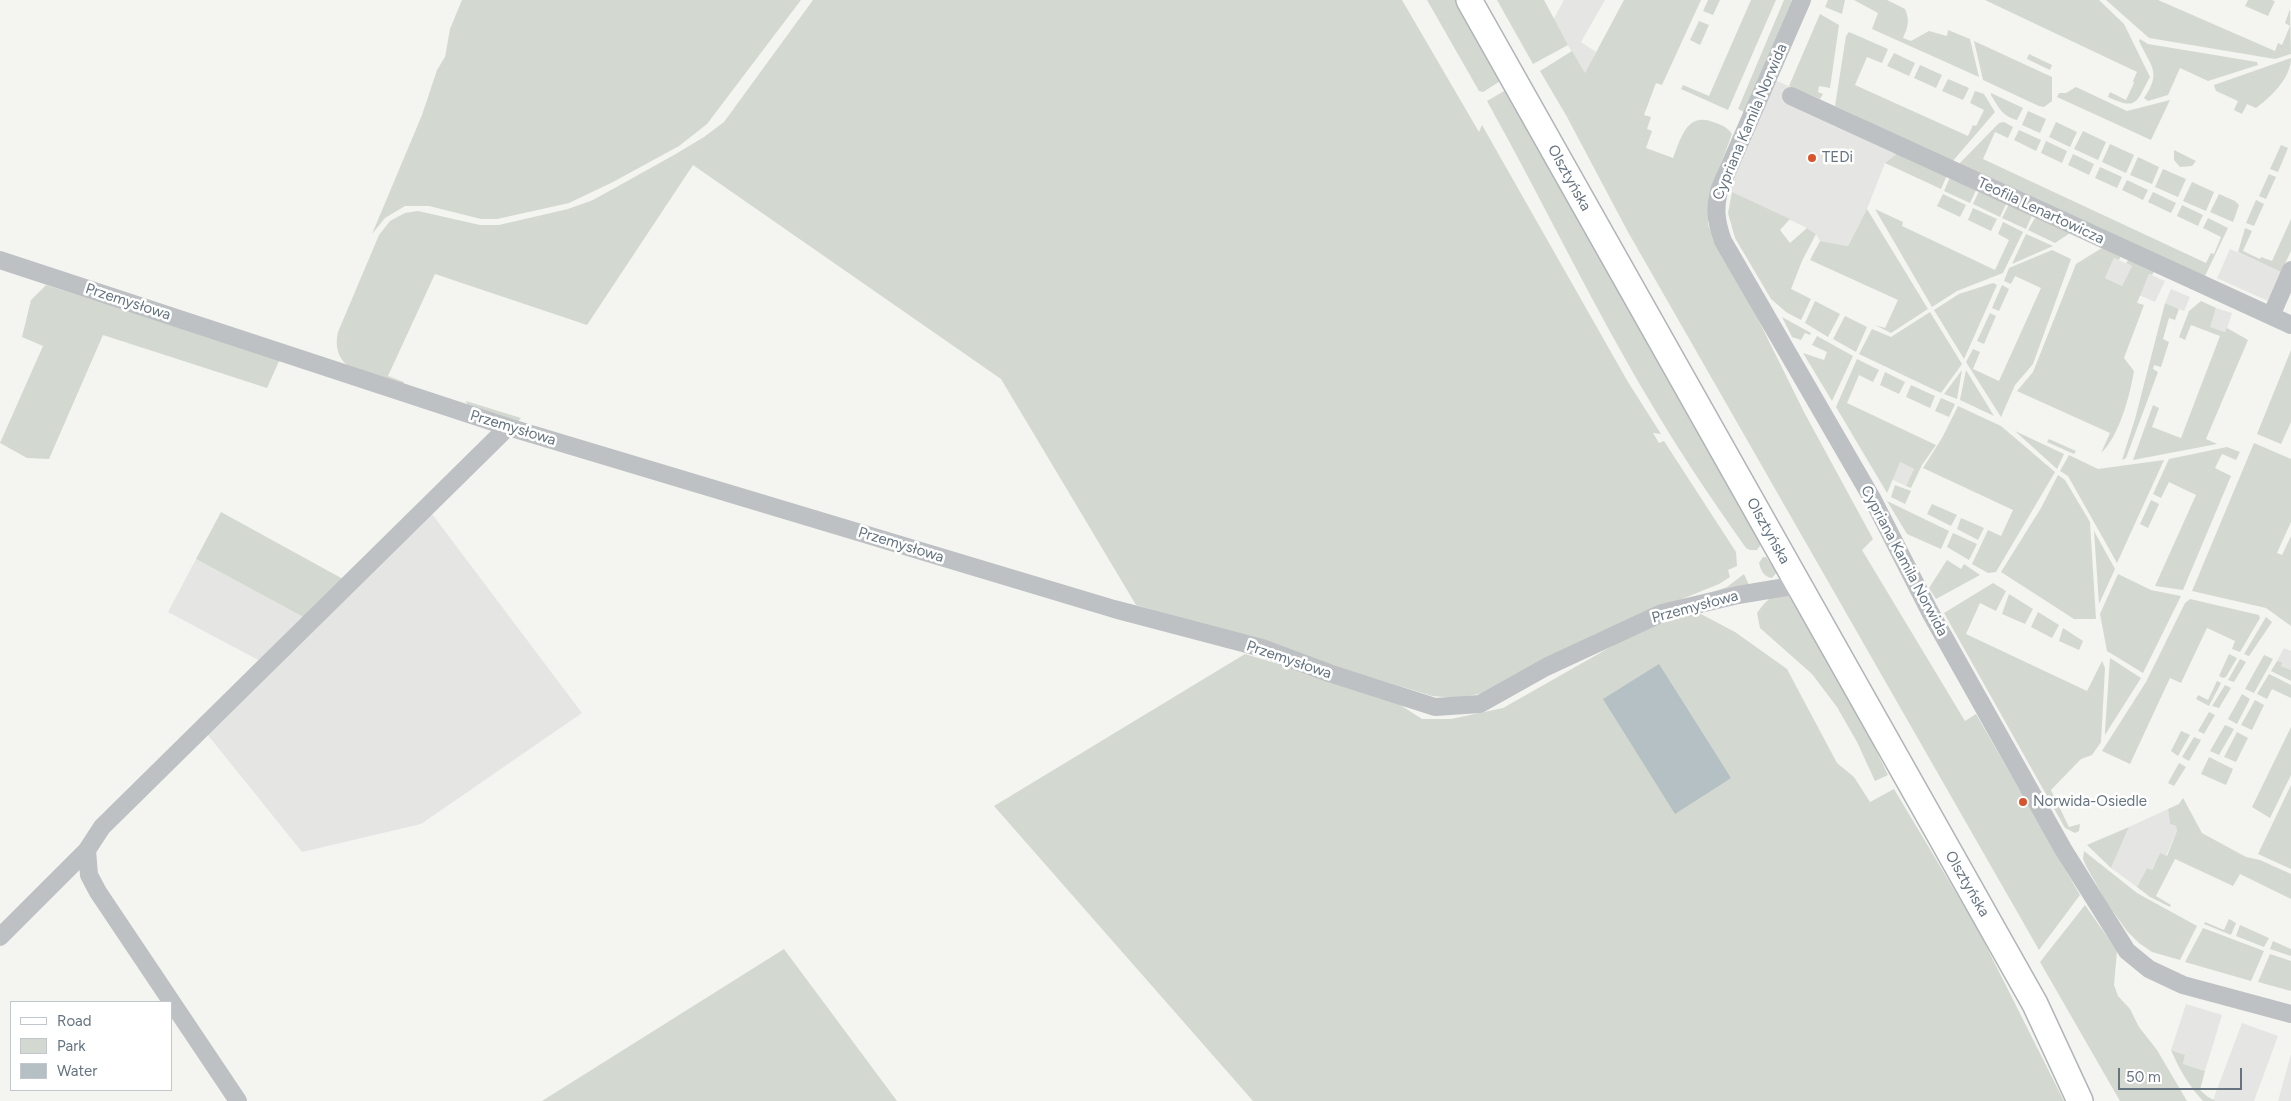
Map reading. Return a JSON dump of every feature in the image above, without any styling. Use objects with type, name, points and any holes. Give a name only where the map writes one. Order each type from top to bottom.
[{"type":"main road","name":"Olsztyńska","points":[[1469,0],[2035,1004],[2080,1101]]},
{"type":"main road","name":"Olsztyńska","points":[[2064,1063],[2088,1101]]},
{"type":"street","name":"Cypriana Kamila Norwida","points":[[1802,0],[1720,188],[1715,206],[1716,224],[1723,241],[1873,500],[1930,612],[2064,849],[2127,951],[2149,969],[2183,985],[2291,1014]]},
{"type":"street","name":"Teofila Lenartowicza","points":[[1791,96],[2291,325]]},
{"type":"street","name":"Przemysłowa","points":[[0,260],[508,427],[1114,610],[1262,648],[1329,673],[1435,707],[1480,704],[1546,667],[1662,613],[1738,595],[1798,585]]},
{"type":"street","points":[[2271,316],[2291,270]]},
{"type":"street","points":[[0,937],[87,850],[102,827],[508,427]]},
{"type":"street","points":[[87,850],[89,875],[98,892],[171,1001]]},
{"type":"street","points":[[172,1002],[238,1101]]},
{"type":"shaded area","points":[[1564,0],[1605,0],[1581,42],[1596,52],[1585,74],[1553,20]]},
{"type":"shaded area","points":[[1775,80],[1905,139],[1900,151],[1885,163],[1867,209],[1848,246],[1820,241],[1816,234],[1807,228],[1727,190]]},
{"type":"shaded area","points":[[2230,249],[2281,272],[2268,301],[2217,278]]},
{"type":"shaded area","points":[[2114,258],[2132,266],[2122,286],[2105,278]]},
{"type":"shaded area","points":[[2149,274],[2165,281],[2155,302],[2139,295]]},
{"type":"shaded area","points":[[2171,289],[2190,297],[2184,311],[2165,303]]},
{"type":"shaded area","points":[[2216,308],[2232,313],[2226,332],[2209,327]]},
{"type":"shaded area","points":[[1900,462],[1914,469],[1906,486],[1891,479]]},
{"type":"shaded area","points":[[432,514],[582,713],[421,824],[302,852],[207,734]]},
{"type":"shaded area","points":[[196,559],[307,619],[262,662],[168,612]]},
{"type":"shaded area","points":[[2284,648],[2291,651],[2291,670],[2280,666],[2281,662],[2277,661]]},
{"type":"shaded area","points":[[2168,809],[2170,824],[2176,826],[2177,831],[2166,856],[2160,853],[2151,871],[2147,868],[2137,887],[2111,868],[2129,827]]},
{"type":"shaded area","points":[[2186,1004],[2222,1015],[2205,1071],[2183,1064],[2185,1055],[2171,1050]]},
{"type":"shaded area","points":[[2242,1023],[2278,1036],[2254,1101],[2213,1100]]},
{"type":"shaded area","points":[[2291,1054],[2291,1101],[2278,1101]]},
{"type":"green space","points":[[462,0],[801,0],[707,124],[679,146],[613,182],[569,203],[497,219],[481,219],[429,206],[405,206],[385,218],[372,234],[422,115],[437,70],[445,57],[450,29]]},
{"type":"green space","points":[[813,0],[1402,0],[1479,132],[1482,125],[1628,382],[1661,434],[1653,433],[1659,443],[1664,441],[1736,552],[1737,566],[1728,570],[1730,577],[1719,584],[1596,634],[1484,693],[1457,698],[1432,696],[1136,605],[1001,379],[693,165],[587,325],[435,274],[388,376],[404,382],[403,386],[366,375],[346,364],[340,356],[337,346],[338,332],[379,235],[390,221],[405,213],[418,211],[480,225],[499,225],[568,209],[593,200],[674,155],[704,137],[724,122]]},
{"type":"green space","points":[[1427,0],[1457,0],[1502,80],[1483,92],[1479,91]]},
{"type":"green space","points":[[1497,0],[1544,0],[1568,45],[1533,64]]},
{"type":"green space","points":[[1624,0],[1701,0],[1662,85],[1656,83],[1644,115],[1651,117],[1647,129],[1652,131],[1646,148],[1673,158],[1682,135],[1691,124],[1697,121],[1704,120],[1719,124],[1732,134],[1709,196],[1708,224],[1713,239],[1749,301],[1804,412],[1873,539],[1862,550],[1965,721],[1976,714],[2080,895],[2039,950],[1628,232],[1567,117],[1540,71],[1572,51],[1585,73]]},
{"type":"green space","points":[[1708,0],[1720,0],[1713,15],[1703,11]]},
{"type":"green space","points":[[1751,0],[1776,0],[1728,110],[1681,89],[1683,85],[1709,96]]},
{"type":"green space","points":[[1784,0],[1792,0],[1744,112],[1738,109]]},
{"type":"green space","points":[[1828,0],[1845,0],[1842,14],[1825,7]]},
{"type":"green space","points":[[1854,0],[1887,0],[1905,9],[1908,24],[1903,38],[1911,41],[1929,31],[1947,36],[1948,30],[1970,39],[1979,77],[1872,29],[1878,13]]},
{"type":"green space","points":[[1985,0],[2099,0],[2124,24],[2150,77],[2135,102],[2125,103],[2108,97],[2110,92],[2126,100],[2137,72]]},
{"type":"green space","points":[[2106,0],[2158,0],[2275,51],[2278,43],[2282,45],[2290,26],[2285,23],[2290,9],[2291,54],[2275,59],[2149,38]]},
{"type":"green space","points":[[2248,0],[2275,1],[2268,16],[2245,6]]},
{"type":"green space","points":[[1820,14],[1839,25],[1830,88],[1819,86],[1818,92],[1823,94],[1820,99],[1789,86]]},
{"type":"green space","points":[[1699,21],[1709,25],[1700,45],[1690,40]]},
{"type":"green space","points":[[1849,32],[1888,49],[1882,63],[1867,57],[1855,85],[1968,136],[1973,125],[1976,126],[1984,110],[1970,103],[1975,91],[1984,94],[1995,112],[1952,162],[1835,106],[1846,36]]},
{"type":"green space","points":[[2140,39],[2148,44],[2257,62],[2258,65],[2208,81],[2180,68],[2168,95],[2148,101],[2144,98],[2152,82],[2153,70],[2139,41]]},
{"type":"green space","points":[[1974,41],[2052,77],[2052,101],[2044,107],[2039,106],[1983,80]]},
{"type":"green space","points":[[1894,53],[1915,63],[1909,76],[1887,66]]},
{"type":"green space","points":[[2029,54],[2052,65],[2050,70],[2027,59]]},
{"type":"green space","points":[[2291,58],[2288,73],[2284,80],[2274,93],[2256,108],[2247,104],[2242,114],[2234,110],[2238,101],[2216,91],[2214,85]]},
{"type":"green space","points":[[1920,65],[1942,75],[1936,88],[1914,78]]},
{"type":"green space","points":[[1948,79],[1969,88],[1963,100],[1942,91]]},
{"type":"green space","points":[[2076,87],[2127,111],[2170,100],[2151,140],[2057,97],[2059,93],[2066,93]]},
{"type":"green space","points":[[1506,90],[1762,543],[1757,550],[1746,548],[1712,498],[1668,432],[1613,338],[1487,101]]},
{"type":"green space","points":[[1991,93],[2023,108],[2017,120],[2001,111]]},
{"type":"green space","points":[[2028,111],[2046,119],[2040,133],[2022,125]]},
{"type":"green space","points":[[2004,122],[2013,127],[2008,138],[1995,132],[1983,159],[2206,263],[2211,253],[2214,254],[2221,237],[2203,228],[2208,218],[2228,228],[2205,276],[2199,279],[1957,166],[1999,123]]},
{"type":"green space","points":[[2056,122],[2077,132],[2070,147],[2049,137]]},
{"type":"green space","points":[[2019,130],[2041,140],[2036,151],[2014,140]]},
{"type":"green space","points":[[2083,131],[2106,142],[2098,160],[2074,149]]},
{"type":"green space","points":[[2046,141],[2067,151],[2062,163],[2041,153]]},
{"type":"green space","points":[[2110,144],[2134,155],[2126,173],[2102,162]]},
{"type":"green space","points":[[2281,145],[2288,148],[2278,172],[2270,169]]},
{"type":"green space","points":[[2174,150],[2196,161],[2192,166],[2180,167],[2174,160]]},
{"type":"green space","points":[[1900,151],[1948,173],[1941,189],[1885,163]]},
{"type":"green space","points":[[2073,154],[2094,164],[2089,175],[2068,165]]},
{"type":"green space","points":[[2138,157],[2159,167],[2152,184],[2130,175]]},
{"type":"green space","points":[[2100,167],[2122,177],[2117,188],[2095,178]]},
{"type":"green space","points":[[2163,169],[2186,179],[2178,197],[2155,187]]},
{"type":"green space","points":[[2269,174],[2276,177],[2266,199],[2259,196]]},
{"type":"green space","points":[[1951,175],[1977,188],[1970,203],[1944,191]]},
{"type":"green space","points":[[2127,180],[2148,190],[2143,200],[2122,190]]},
{"type":"green space","points":[[2192,182],[2214,192],[2206,211],[2183,201]]},
{"type":"green space","points":[[1980,189],[2007,202],[2000,217],[1973,204]]},
{"type":"green space","points":[[1732,192],[1790,219],[1780,230],[1790,243],[1807,228],[1816,234],[1802,261],[1791,289],[1811,299],[1801,320],[1786,312],[1771,299],[1735,238],[1728,213]]},
{"type":"green space","points":[[2153,192],[2176,203],[2171,213],[2148,202]]},
{"type":"green space","points":[[1943,194],[1966,205],[1960,217],[1937,206]]},
{"type":"green space","points":[[2219,194],[2235,201],[2239,205],[2233,222],[2210,212]]},
{"type":"green space","points":[[2256,200],[2264,204],[2254,226],[2246,223]]},
{"type":"green space","points":[[2010,202],[2033,213],[2026,229],[2002,218]]},
{"type":"green space","points":[[2182,205],[2203,215],[2198,226],[2177,216]]},
{"type":"green space","points":[[1973,208],[1997,219],[1991,231],[1968,220]]},
{"type":"green space","points":[[1867,209],[1928,309],[1891,333],[1875,325],[1885,328],[1898,300],[1810,260],[1820,241],[1848,246]]},
{"type":"green space","points":[[1875,209],[1903,222],[1902,226],[1995,270],[2009,240],[1998,234],[2003,222],[2023,232],[2003,273],[1957,291],[1932,307]]},
{"type":"green space","points":[[2036,216],[2070,233],[2055,243],[2028,230]]},
{"type":"green space","points":[[2291,219],[2291,251],[2281,272],[2238,252],[2245,228],[2252,231],[2243,251],[2260,259],[2261,257],[2272,261]]},
{"type":"green space","points":[[2026,234],[2053,246],[2012,264]]},
{"type":"green space","points":[[2102,248],[2121,255],[2119,260],[2114,258],[2105,278],[2122,286],[2132,266],[2126,263],[2129,259],[2155,270],[2152,275],[2149,274],[2137,303],[2144,305],[2124,358],[2134,371],[2127,403],[2113,437],[2101,453],[2110,433],[2017,391],[2033,372],[2076,264]]},
{"type":"green space","points":[[2052,250],[2071,259],[2033,364],[2015,385],[2001,417],[1966,362],[1973,349],[1980,352],[1973,369],[1999,381],[2041,288],[2015,276],[2011,284],[2004,281],[2009,268]]},
{"type":"green space","points":[[1993,283],[1997,285],[1964,359],[1934,310],[1959,294]]},
{"type":"green space","points":[[46,285],[280,359],[267,388],[103,335],[49,459],[27,458],[0,443],[43,346],[22,337],[31,300]]},
{"type":"green space","points":[[2002,285],[2009,289],[1999,311],[1992,308]]},
{"type":"green space","points":[[1815,301],[1840,314],[1828,337],[1805,323]]},
{"type":"green space","points":[[2201,301],[2216,308],[2210,327],[2225,332],[2227,328],[2248,340],[2206,439],[2217,444],[2133,460],[2153,405],[2159,408],[2152,427],[2181,438],[2220,336],[2191,325],[2185,340],[2179,337],[2189,311]]},
{"type":"green space","points":[[2165,303],[2179,309],[2175,320],[2169,318],[2163,339],[2169,342],[2161,367],[2154,365],[2153,369],[2158,372],[2126,458],[2122,460],[2135,419]]},
{"type":"green space","points":[[1930,312],[1962,364],[1941,393],[1859,354],[1872,329],[1891,337]]},
{"type":"green space","points":[[1990,313],[1996,316],[1984,344],[1977,341]]},
{"type":"green space","points":[[1845,316],[1867,327],[1856,352],[1833,339]]},
{"type":"green space","points":[[1782,317],[1811,333],[1810,335],[1805,333],[1801,340],[1792,337]]},
{"type":"green space","points":[[1817,336],[1853,356],[1832,401],[1803,353],[1824,360],[1827,352],[1812,345]]},
{"type":"green space","points":[[2291,350],[2291,422],[2281,444],[2257,434]]},
{"type":"green space","points":[[1857,359],[1879,370],[1873,382],[1859,375],[1847,403],[1936,445],[1922,465],[1911,488],[1906,486],[1914,469],[1900,462],[1887,493],[1836,407]]},
{"type":"green space","points":[[1962,370],[1957,399],[1944,394]]},
{"type":"green space","points":[[1966,370],[1994,416],[1960,400]]},
{"type":"green space","points":[[1885,372],[1905,382],[1899,394],[1880,385]]},
{"type":"green space","points":[[1911,385],[1935,396],[1930,408],[1906,397]]},
{"type":"green space","points":[[1941,398],[1955,404],[1949,417],[1935,411]]},
{"type":"green space","points":[[466,401],[521,418],[517,423],[469,409]]},
{"type":"green space","points":[[1958,406],[2001,426],[2055,472],[1996,572],[1988,573],[1972,564],[1988,530],[2001,536],[2013,510],[1923,468],[1942,438]]},
{"type":"green space","points":[[2015,431],[2064,454],[2057,469]]},
{"type":"green space","points":[[2049,439],[2076,451],[2074,454],[2047,442]]},
{"type":"green space","points":[[2254,443],[2291,459],[2291,522],[2277,553],[2282,555],[2291,536],[2291,626],[2266,608],[2192,591]]},
{"type":"green space","points":[[2227,447],[2240,452],[2236,460],[2222,454],[2215,468],[2231,476],[2183,590],[2155,586],[2196,495],[2169,482],[2161,498],[2153,494],[2169,459]]},
{"type":"green space","points":[[2069,455],[2098,469],[2164,460],[2117,563],[2068,476],[2060,471]]},
{"type":"green space","points":[[2058,475],[2065,480],[2090,522],[2096,619],[2074,619],[2001,572],[2041,508]]},
{"type":"green space","points":[[1895,485],[1911,491],[1905,504],[1891,497]]},
{"type":"green space","points":[[2151,500],[2159,504],[2148,528],[2140,524]]},
{"type":"green space","points":[[1887,501],[1949,531],[1941,549],[1907,534]]},
{"type":"green space","points":[[1932,504],[1957,515],[1951,526],[1927,514]]},
{"type":"green space","points":[[221,512],[343,579],[307,619],[196,559]]},
{"type":"green space","points":[[1961,518],[1984,528],[1978,540],[1957,529]]},
{"type":"green space","points":[[2094,531],[2115,569],[2099,604]]},
{"type":"green space","points":[[1953,533],[1977,544],[1969,560],[1947,547]]},
{"type":"green space","points":[[1763,557],[1766,557],[1777,572],[1772,578],[1765,575],[1761,569],[1759,563]]},
{"type":"green space","points":[[1947,560],[1961,569],[1964,564],[1980,575],[1936,599],[1929,588]]},
{"type":"green space","points":[[1744,574],[1749,585],[1702,596],[1727,587]]},
{"type":"green space","points":[[2118,574],[2151,590],[2181,596],[2143,673],[2107,651],[2100,614]]},
{"type":"green space","points":[[1993,583],[2006,591],[1996,611],[1980,603],[1966,634],[2087,691],[2102,661],[2105,668],[2101,742],[2092,755],[2081,759],[2051,790],[2069,827],[2080,824],[2079,831],[2075,833],[2065,828],[1944,613]]},
{"type":"green space","points":[[1785,590],[1844,685],[1888,775],[1875,781],[1857,742],[1837,707],[1812,674],[1760,628],[1757,613],[1769,599]]},
{"type":"green space","points":[[2009,594],[2033,609],[2025,624],[2002,614]]},
{"type":"green space","points":[[2190,599],[2259,615],[2260,618],[2240,652],[2232,649],[2235,641],[2207,628],[2181,683],[2170,678],[2130,764],[2102,751],[2146,682],[2185,603]]},
{"type":"green space","points":[[2038,612],[2059,625],[2052,638],[2031,627]]},
{"type":"green space","points":[[1699,613],[1735,632],[1787,669],[1837,763],[1854,777],[1870,802],[1894,789],[1977,928],[2064,1101],[1253,1101],[994,806],[1245,654],[1388,697],[1422,719],[1451,719],[1503,708],[1644,628]]},
{"type":"green space","points":[[2266,617],[2272,622],[2249,656],[2244,654]]},
{"type":"green space","points":[[2063,628],[2083,641],[2079,650],[2059,641]]},
{"type":"green space","points":[[2229,654],[2237,658],[2226,677],[2223,678],[2219,676]]},
{"type":"green space","points":[[2264,655],[2273,659],[2254,693],[2245,689]]},
{"type":"green space","points":[[2110,658],[2141,678],[2105,735],[2105,731]]},
{"type":"green space","points":[[2240,659],[2246,662],[2234,682],[2228,680]]},
{"type":"green space","points":[[2277,661],[2282,662],[2281,666],[2291,670],[2291,681],[2271,671]]},
{"type":"green space","points":[[2269,674],[2291,685],[2291,698],[2272,689],[2267,699],[2257,694]]},
{"type":"green space","points":[[2217,681],[2221,683],[2209,706],[2196,699],[2198,695],[2208,700]]},
{"type":"green space","points":[[2225,685],[2231,688],[2219,708],[2212,706]]},
{"type":"green space","points":[[2242,694],[2250,699],[2237,724],[2228,719]]},
{"type":"green space","points":[[2255,700],[2264,705],[2252,730],[2241,725]]},
{"type":"green space","points":[[2209,712],[2215,715],[2204,734],[2198,731]]},
{"type":"green space","points":[[2225,725],[2234,729],[2219,755],[2210,751]]},
{"type":"green space","points":[[2291,727],[2291,775],[2270,818],[2252,807]]},
{"type":"green space","points":[[2181,731],[2190,735],[2178,756],[2171,751]]},
{"type":"green space","points":[[2237,732],[2248,738],[2236,762],[2224,757]]},
{"type":"green space","points":[[2194,737],[2201,740],[2189,761],[2182,757]]},
{"type":"green space","points":[[2209,757],[2233,769],[2226,785],[2201,774]]},
{"type":"green space","points":[[2179,763],[2186,767],[2174,786],[2168,783]]},
{"type":"green space","points":[[2291,785],[2291,869],[2258,854]]},
{"type":"green space","points":[[2183,798],[2202,833],[2246,857],[2260,860],[2291,874],[2291,899],[2240,874],[2233,886],[2175,859],[2156,896],[2171,905],[2170,907],[2150,897],[2137,887],[2147,868],[2152,870],[2160,853],[2167,856],[2177,831],[2176,826],[2170,824],[2168,809],[2179,804]]},
{"type":"green space","points":[[2129,827],[2111,868],[2087,845]]},
{"type":"green space","points":[[2084,851],[2137,893],[2197,926],[2180,960],[2152,952],[2127,931],[2107,903],[2086,866],[2083,859]]},
{"type":"green space","points":[[2085,905],[2117,951],[2114,985],[2118,996],[2130,1009],[2139,1027],[2157,1050],[2187,1101],[2120,1101],[2040,962]]},
{"type":"green space","points":[[2229,919],[2236,923],[2231,935],[2204,924],[2205,922],[2224,930]]},
{"type":"green space","points":[[2240,925],[2269,938],[2264,947],[2236,936]]},
{"type":"green space","points":[[2203,928],[2264,951],[2251,981],[2185,962]]},
{"type":"green space","points":[[2273,941],[2291,949],[2291,956],[2270,949]]},
{"type":"green space","points":[[784,949],[897,1101],[542,1101]]},
{"type":"green space","points":[[2270,954],[2291,961],[2291,991],[2258,982]]},
{"type":"green space","points":[[2171,1050],[2185,1055],[2183,1064],[2205,1071],[2200,1090],[2216,1101],[2203,1101],[2185,1077]]},
{"type":"water","points":[[1659,664],[1731,778],[1675,814],[1603,699]]},
{"type":"place","name":"TEDi","points":[[1812,158]]},
{"type":"place","name":"Norwida-Osiedle","points":[[2023,802]]}]
